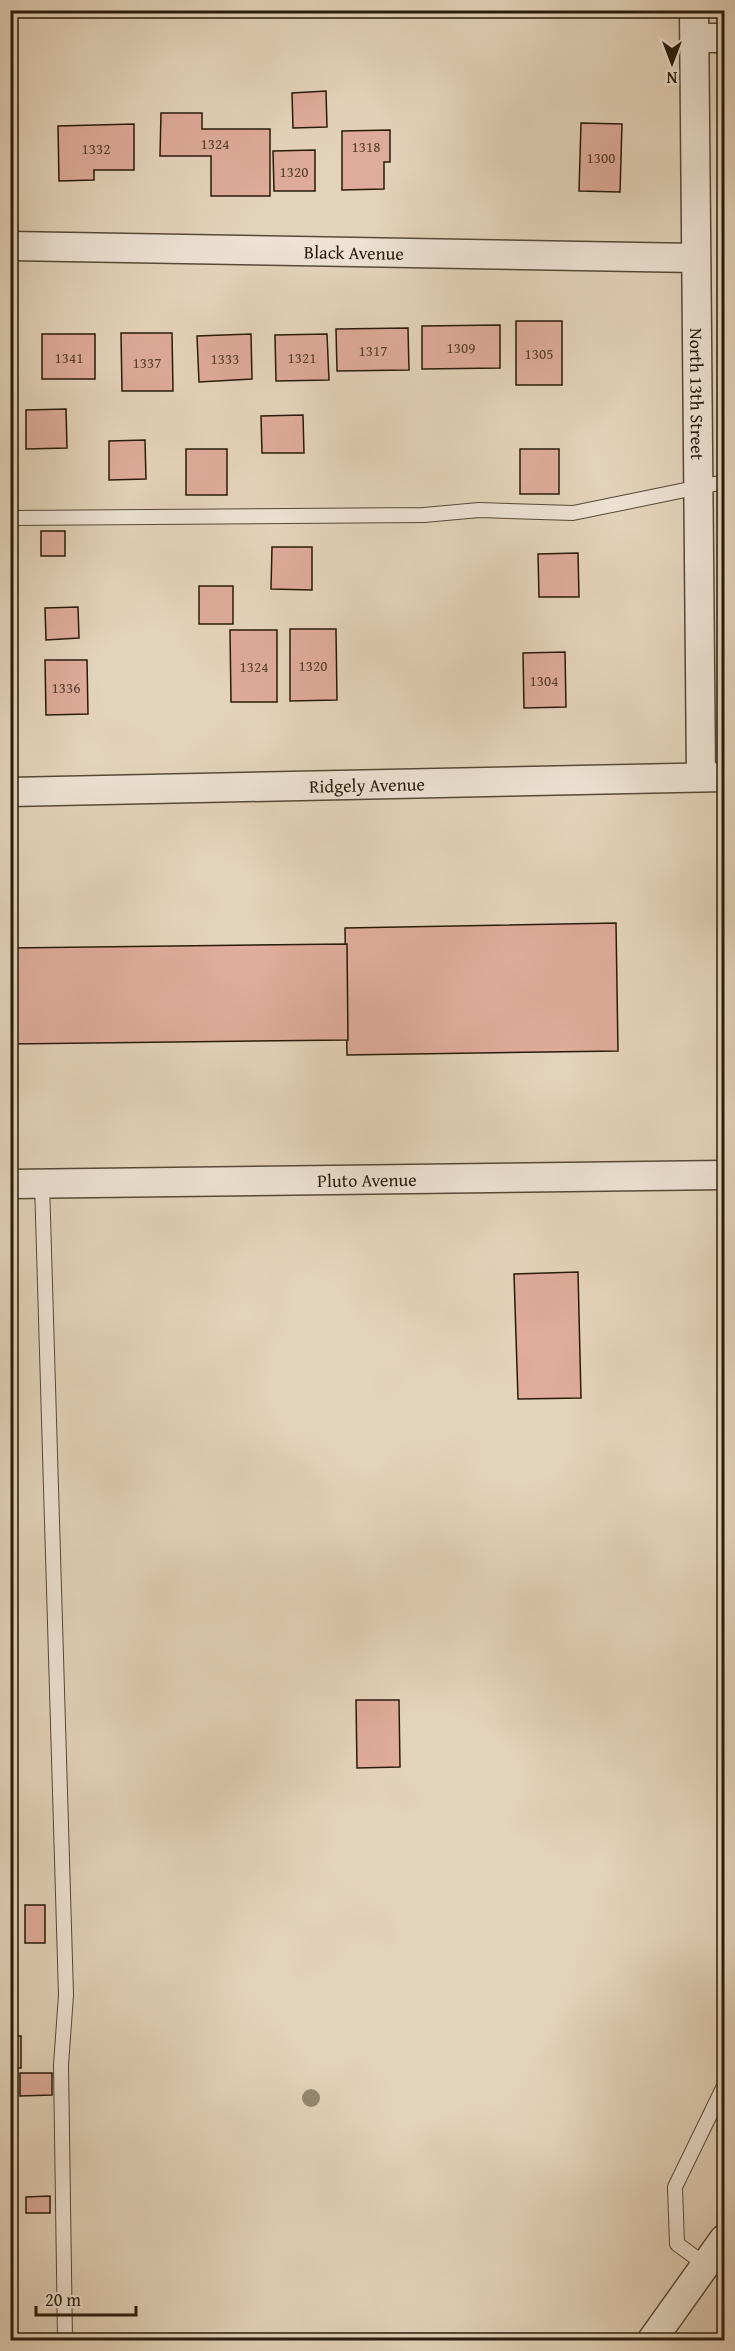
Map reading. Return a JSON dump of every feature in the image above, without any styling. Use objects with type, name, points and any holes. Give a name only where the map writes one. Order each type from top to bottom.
[{"type":"street","name":"North 13th Street","points":[[694,10],[696,38],[695,258],[712,484],[713,777]]},
{"type":"street","points":[[696,38],[724,38]]},
{"type":"street","name":"Black Avenue","points":[[10,246],[695,258]]},
{"type":"street","name":"Ridgely Avenue","points":[[10,792],[713,777]]},
{"type":"street","name":"Pluto Avenue","points":[[10,1184],[724,1175]]},
{"type":"street","points":[[652,2340],[724,2239]]},
{"type":"lane","points":[[10,518],[424,514],[479,510],[573,513],[712,484]]},
{"type":"lane","points":[[42,1183],[66,1995],[61,2065],[65,2340]]},
{"type":"lane","points":[[706,2265],[677,2244],[675,2187],[724,2086]]},
{"type":"building","points":[[326,91],[327,127],[293,128],[292,93]]},
{"type":"building","points":[[161,113],[202,113],[202,129],[270,129],[270,196],[211,196],[211,156],[160,156]]},
{"type":"building","points":[[581,123],[622,124],[620,192],[579,191]]},
{"type":"building","points":[[134,124],[134,170],[94,170],[94,180],[59,181],[58,126]]},
{"type":"building","points":[[390,130],[390,162],[384,162],[384,189],[342,190],[342,131]]},
{"type":"building","points":[[315,150],[315,191],[274,191],[273,151]]},
{"type":"building","points":[[516,321],[562,321],[562,385],[516,385]]},
{"type":"building","points":[[500,325],[500,368],[422,369],[422,326]]},
{"type":"building","points":[[408,328],[409,370],[337,371],[336,329]]},
{"type":"building","points":[[121,333],[172,333],[173,391],[122,391]]},
{"type":"building","points":[[42,334],[95,334],[95,379],[42,379]]},
{"type":"building","points":[[251,334],[252,379],[199,382],[197,336]]},
{"type":"building","points":[[327,334],[329,380],[276,381],[275,335]]},
{"type":"building","points":[[66,409],[67,448],[26,449],[26,410]]},
{"type":"building","points":[[303,415],[304,453],[262,453],[261,416]]},
{"type":"building","points":[[145,440],[146,479],[109,480],[109,441]]},
{"type":"building","points":[[186,449],[227,449],[227,495],[186,495]]},
{"type":"building","points":[[520,449],[559,449],[559,494],[520,494]]},
{"type":"building","points":[[41,531],[65,531],[65,556],[41,556]]},
{"type":"building","points":[[272,547],[312,547],[312,590],[271,589]]},
{"type":"building","points":[[578,553],[579,597],[539,597],[538,554]]},
{"type":"building","points":[[199,586],[233,586],[233,624],[199,624]]},
{"type":"building","points":[[78,607],[79,638],[46,640],[45,608]]},
{"type":"building","points":[[290,629],[336,629],[337,700],[290,701]]},
{"type":"building","points":[[230,630],[277,630],[277,702],[231,702]]},
{"type":"building","points":[[565,652],[566,707],[524,708],[523,653]]},
{"type":"building","points":[[45,660],[87,660],[88,714],[46,715]]},
{"type":"building","points":[[616,923],[618,1051],[347,1055],[345,928]]},
{"type":"building","points":[[347,944],[348,1040],[10,1044],[10,948]]},
{"type":"building","points":[[578,1272],[581,1398],[518,1399],[514,1274]]},
{"type":"building","points":[[356,1700],[399,1700],[400,1767],[357,1768]]},
{"type":"building","points":[[25,1905],[45,1905],[45,1943],[25,1943]]},
{"type":"building","points":[[10,2036],[21,2036],[21,2068],[10,2068]]},
{"type":"building","points":[[20,2073],[52,2073],[52,2095],[20,2096]]},
{"type":"building","points":[[50,2196],[50,2213],[26,2213],[26,2197]]}]
